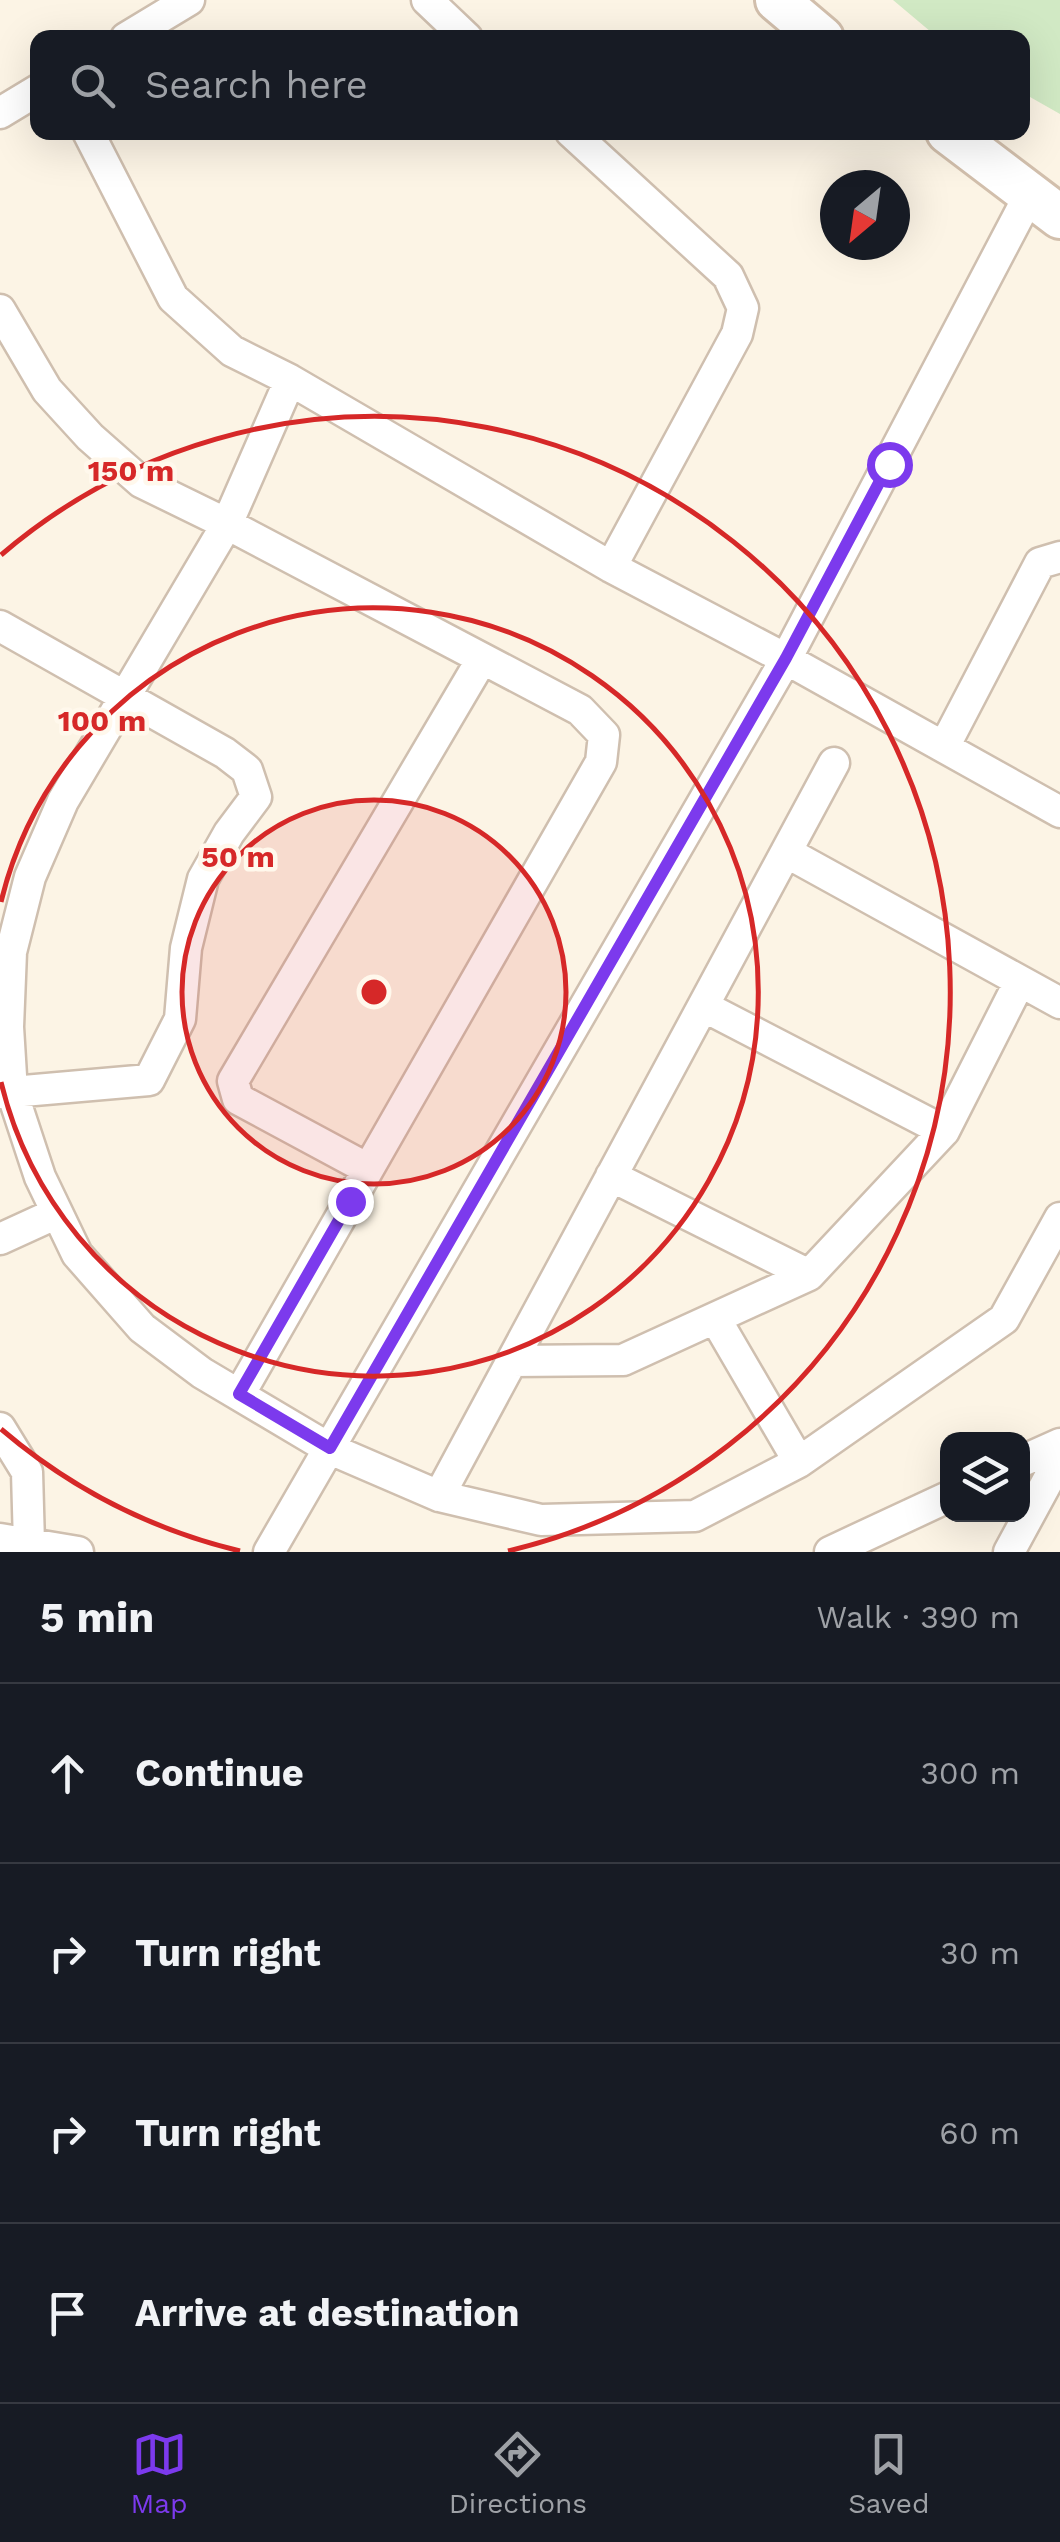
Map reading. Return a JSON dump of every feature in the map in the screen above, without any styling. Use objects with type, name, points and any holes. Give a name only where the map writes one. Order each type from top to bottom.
[{"type":"main road","points":[[777,0],[813,30]]},
{"type":"main road","points":[[958,140],[1045,206]]},
{"type":"street","points":[[139,30],[189,0]]},
{"type":"street","points":[[426,0],[459,30]]},
{"type":"street","points":[[0,113],[30,95]]},
{"type":"street","points":[[92,140],[173,298],[232,351],[290,380],[612,567],[786,658],[1060,812]]},
{"type":"street","points":[[580,140],[728,276],[744,308],[737,334],[612,567]]},
{"type":"street","points":[[269,1552],[1045,206]]},
{"type":"street","points":[[3,323],[47,390],[90,437],[141,482],[580,710],[604,735],[601,762],[239,1394]]},
{"type":"street","points":[[290,380],[227,524],[63,801],[30,877],[11,952],[6,1092],[40,1178],[78,1254],[142,1328],[202,1373],[330,1448],[439,1496],[541,1520],[694,1516],[799,1462],[1004,1319],[1060,1218]]},
{"type":"street","points":[[944,747],[1040,563],[1060,558]]},
{"type":"street","points":[[0,626],[225,753],[246,770],[256,797],[229,833],[204,878],[186,948],[180,1019],[149,1080],[6,1092]]},
{"type":"street","points":[[368,1169],[238,1099],[233,1082],[482,659]]},
{"type":"street","points":[[439,1496],[834,763]]},
{"type":"street","points":[[786,852],[1060,1003]]},
{"type":"street","points":[[512,1361],[623,1360],[808,1275],[944,1131],[1020,981]]},
{"type":"street","points":[[702,1006],[944,1131]]},
{"type":"street","points":[[611,1176],[808,1275]]},
{"type":"street","points":[[0,1239],[57,1213]]},
{"type":"street","points":[[715,1318],[799,1462]]},
{"type":"street","points":[[0,1428],[27,1472],[14,1542],[78,1552]]},
{"type":"street","points":[[1030,1458],[1060,1444]]},
{"type":"street","points":[[1009,1552],[1060,1458]]},
{"type":"street","points":[[830,1552],[940,1501]]},
{"type":"green space","points":[[893,0],[1060,0],[1060,114],[1030,97],[1030,30],[929,30]]},
{"type":"route","points":[[350,1201],[239,1394],[330,1448],[819,600],[889,464]]}]
